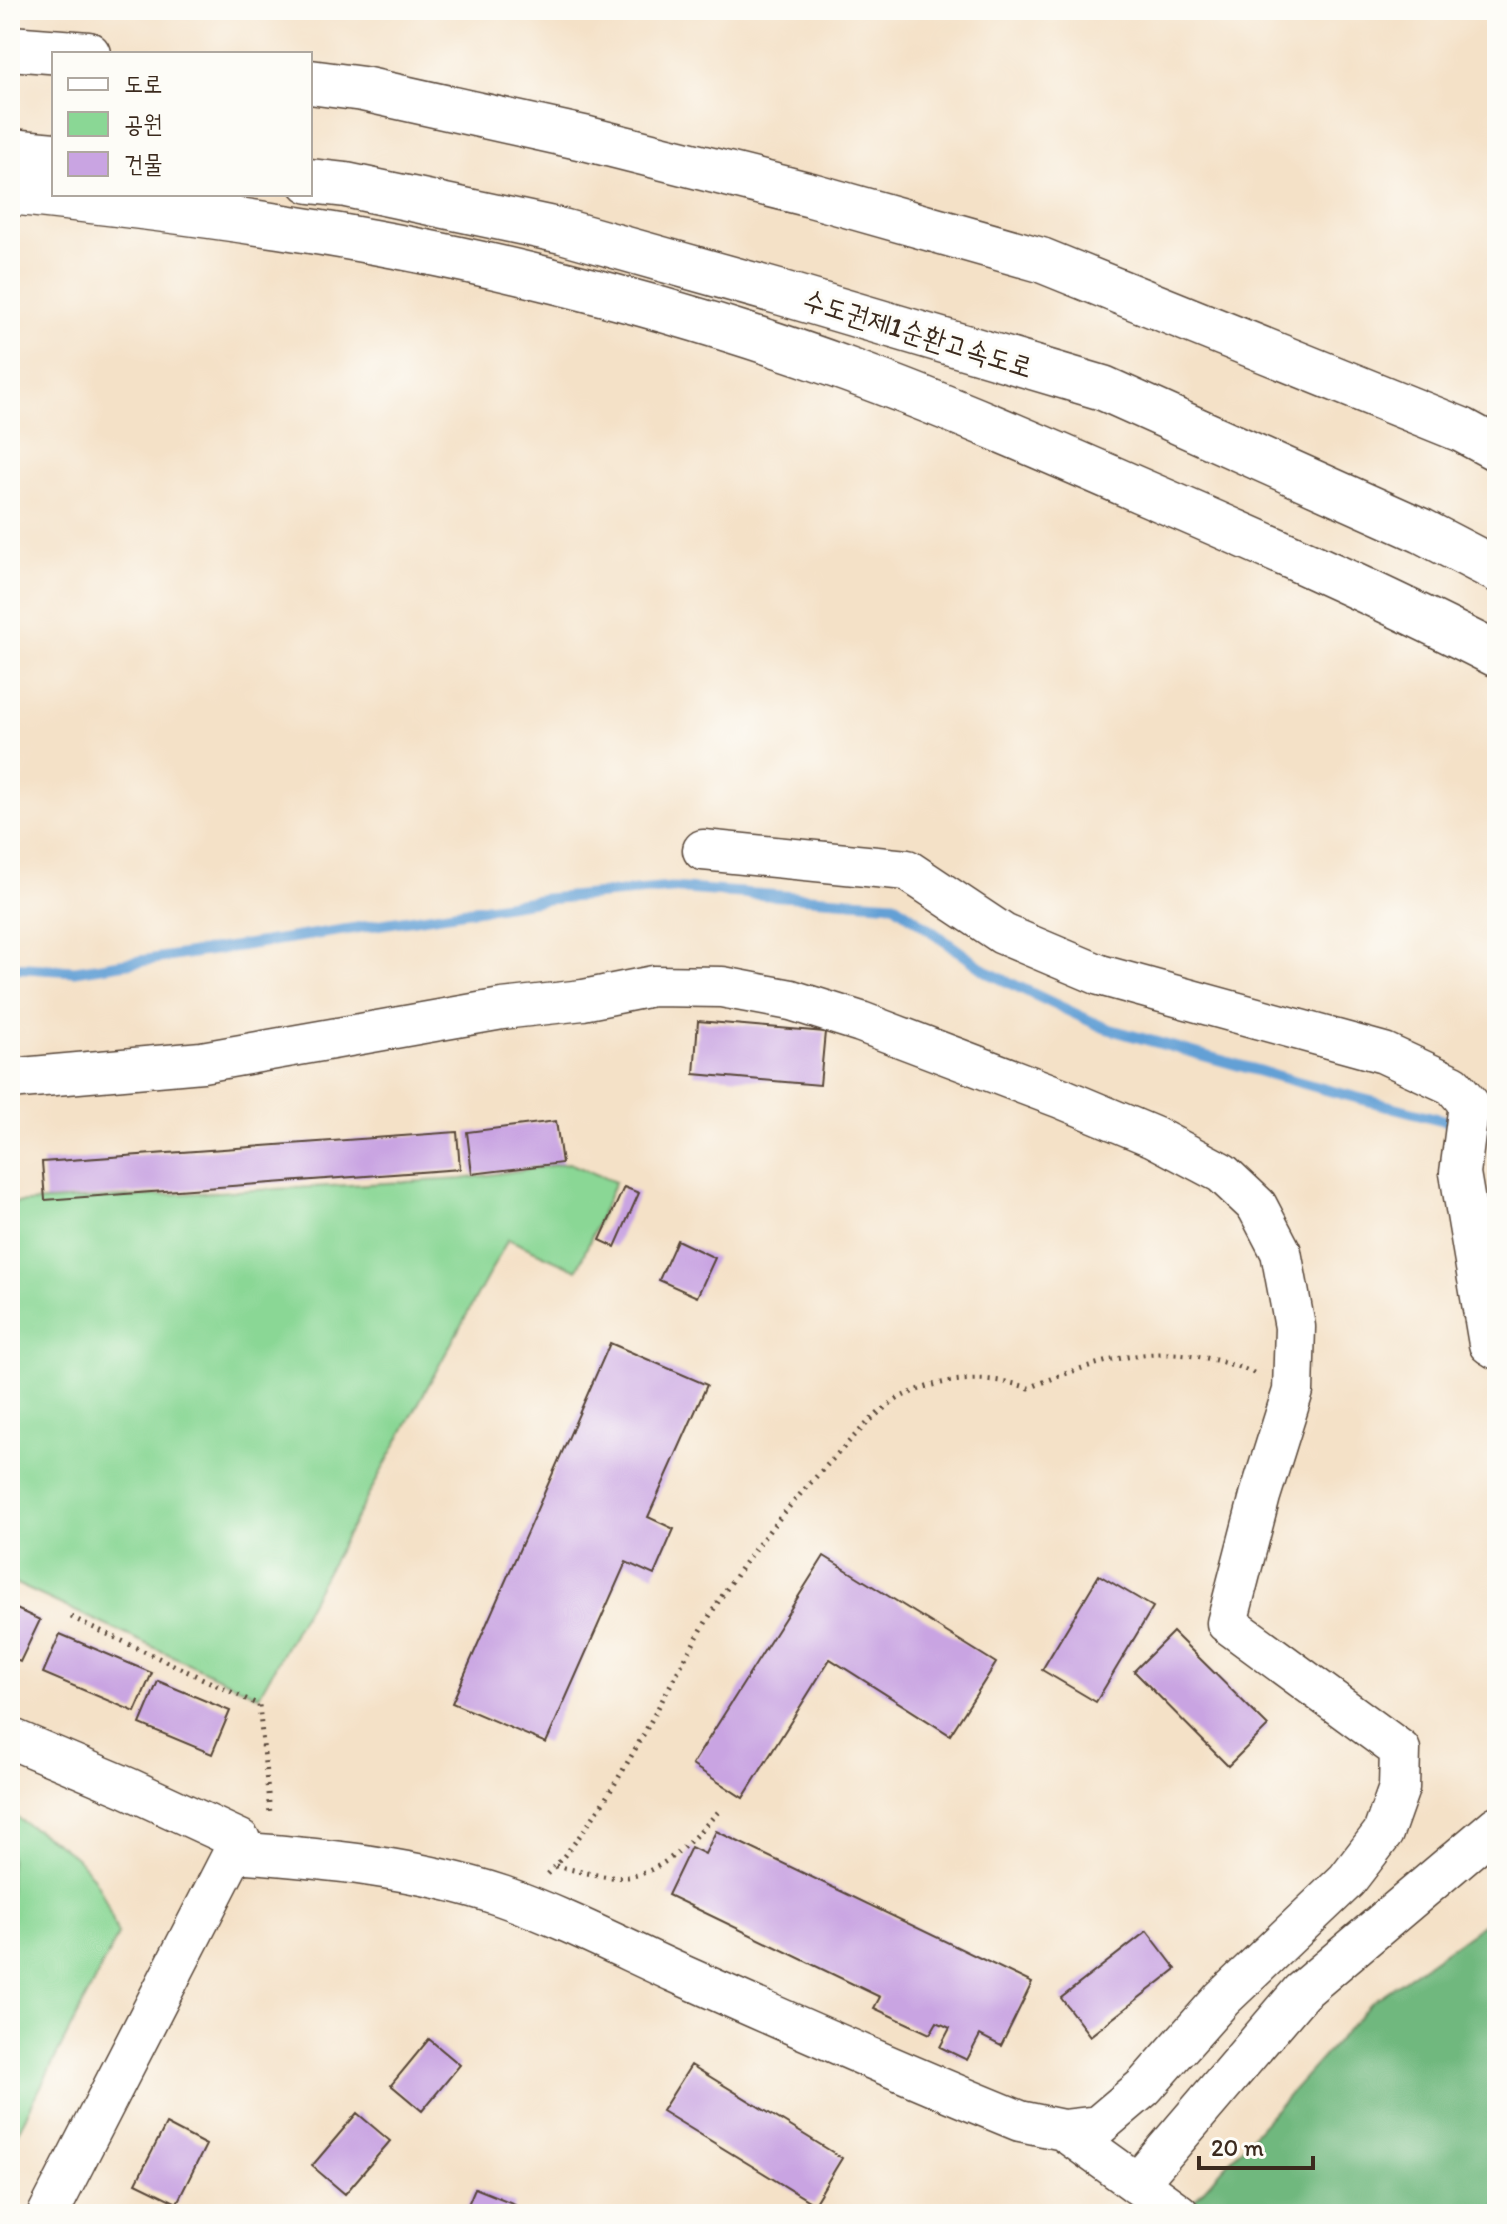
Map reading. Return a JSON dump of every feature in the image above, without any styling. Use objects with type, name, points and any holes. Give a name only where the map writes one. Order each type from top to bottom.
[{"type":"highway","points":[[10,48],[62,52]]},
{"type":"highway","points":[[312,82],[363,89],[588,139],[811,195],[1041,260],[1462,430],[1497,449]]},
{"type":"highway","points":[[10,151],[52,155]]},
{"type":"highway","name":"수도권제1순환고속도로","points":[[312,181],[346,185],[562,231],[1103,388],[1422,531],[1497,570]]},
{"type":"highway","points":[[10,192],[273,225],[397,246],[545,279],[668,312],[847,370],[1018,438],[1387,599],[1497,655]]},
{"type":"street","points":[[703,850],[907,870],[1003,934],[1100,975],[1384,1053],[1453,1085],[1469,1104],[1461,1164],[1489,1344],[1497,1349]]},
{"type":"street","points":[[10,1079],[202,1062],[487,1011],[583,1000],[653,986],[722,987],[791,1000],[861,1022],[1154,1137],[1222,1173],[1257,1206],[1281,1252],[1295,1327],[1293,1391],[1260,1496],[1227,1623],[1400,1750],[1399,1788],[1383,1833],[1347,1880],[1222,1999],[1144,2087],[1098,2126],[1063,2130],[1020,2121],[501,1896],[380,1869],[304,1857],[234,1852]]},
{"type":"street","points":[[1461,1164],[1497,1196]]},
{"type":"street","points":[[10,1738],[240,1840],[48,2214]]},
{"type":"street","points":[[1137,2184],[1301,1992],[1497,1826]]},
{"type":"street","points":[[1063,2130],[1179,2214]]},
{"type":"path","points":[[520,1904],[583,1834],[721,1597],[759,1541],[858,1432],[903,1396],[960,1378],[1003,1379],[1029,1388],[1071,1370],[1117,1358],[1167,1352],[1212,1359],[1242,1368],[1293,1391]]},
{"type":"path","points":[[71,1617],[259,1705],[270,1818]]},
{"type":"path","points":[[555,1866],[613,1878],[639,1875],[664,1863],[693,1839],[718,1812]]},
{"type":"green space","points":[[569,1163],[615,1182],[577,1270],[508,1239],[259,1696],[10,1581],[10,1203],[462,1179]]},
{"type":"green space","points":[[10,1813],[63,1848],[90,1873],[118,1935],[10,2147]]},
{"type":"green space","points":[[1497,1915],[1497,2214],[1192,2214],[1189,2206],[1371,2003]]},
{"type":"building","points":[[698,1021],[825,1032],[820,1085],[694,1074]]},
{"type":"building","points":[[556,1121],[562,1163],[472,1174],[467,1132]]},
{"type":"building","points":[[457,1132],[460,1169],[45,1200],[42,1162]]},
{"type":"building","points":[[624,1187],[639,1193],[615,1247],[600,1240]]},
{"type":"building","points":[[677,1240],[715,1258],[697,1297],[659,1280]]},
{"type":"building","points":[[610,1343],[707,1385],[648,1517],[674,1529],[654,1575],[626,1562],[546,1743],[452,1703]]},
{"type":"building","points":[[824,1556],[996,1663],[950,1735],[830,1659],[743,1798],[692,1765]]},
{"type":"building","points":[[1099,1575],[1153,1607],[1096,1702],[1042,1670]]},
{"type":"building","points":[[10,1606],[40,1620],[20,1662],[10,1657]]},
{"type":"building","points":[[1173,1632],[1268,1726],[1228,1766],[1134,1671]]},
{"type":"building","points":[[60,1634],[152,1673],[135,1712],[43,1673]]},
{"type":"building","points":[[158,1681],[230,1711],[212,1754],[140,1724]]},
{"type":"building","points":[[716,1831],[1032,1983],[1001,2046],[980,2035],[967,2060],[940,2047],[950,2028],[937,2022],[930,2034],[874,2008],[880,1997],[668,1895],[691,1847],[705,1854]]},
{"type":"building","points":[[1147,1931],[1176,1969],[1090,2036],[1061,1998]]},
{"type":"building","points":[[429,2039],[460,2065],[422,2111],[391,2085]]},
{"type":"building","points":[[691,2065],[842,2158],[814,2204],[662,2111]]},
{"type":"building","points":[[357,2113],[390,2141],[345,2194],[312,2166]]},
{"type":"building","points":[[166,2124],[206,2145],[177,2203],[136,2183]]},
{"type":"building","points":[[475,2188],[515,2204],[511,2214],[464,2214]]},
{"type":"waterway","points":[[10,967],[75,971],[546,899],[671,888],[894,904],[989,973],[1105,1028],[1481,1130],[1497,1137]]}]
